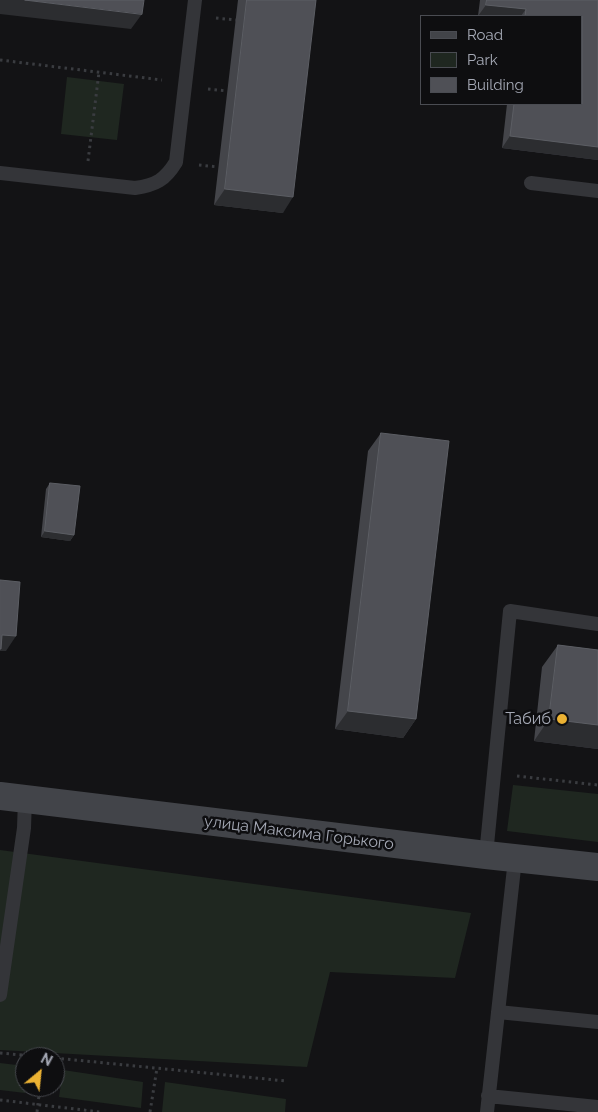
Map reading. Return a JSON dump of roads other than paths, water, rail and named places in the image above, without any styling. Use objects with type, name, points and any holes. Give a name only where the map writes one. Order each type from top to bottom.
[{"type":"main road","name":"улица Максима Горького","points":[[12,797],[515,859],[598,867]]},
{"type":"lane","points":[[0,172],[135,188],[149,186],[169,174],[176,162],[195,0]]},
{"type":"lane","points":[[531,183],[598,191]]},
{"type":"lane","points":[[486,855],[510,611],[598,624]]},
{"type":"lane","points":[[0,995],[24,828],[12,797]]},
{"type":"lane","points":[[487,1112],[515,859]]},
{"type":"lane","points":[[498,1012],[598,1022]]},
{"type":"lane","points":[[488,1096],[598,1107]]},
{"type":"place","name":"Табиб","points":[[562,719]]}]
